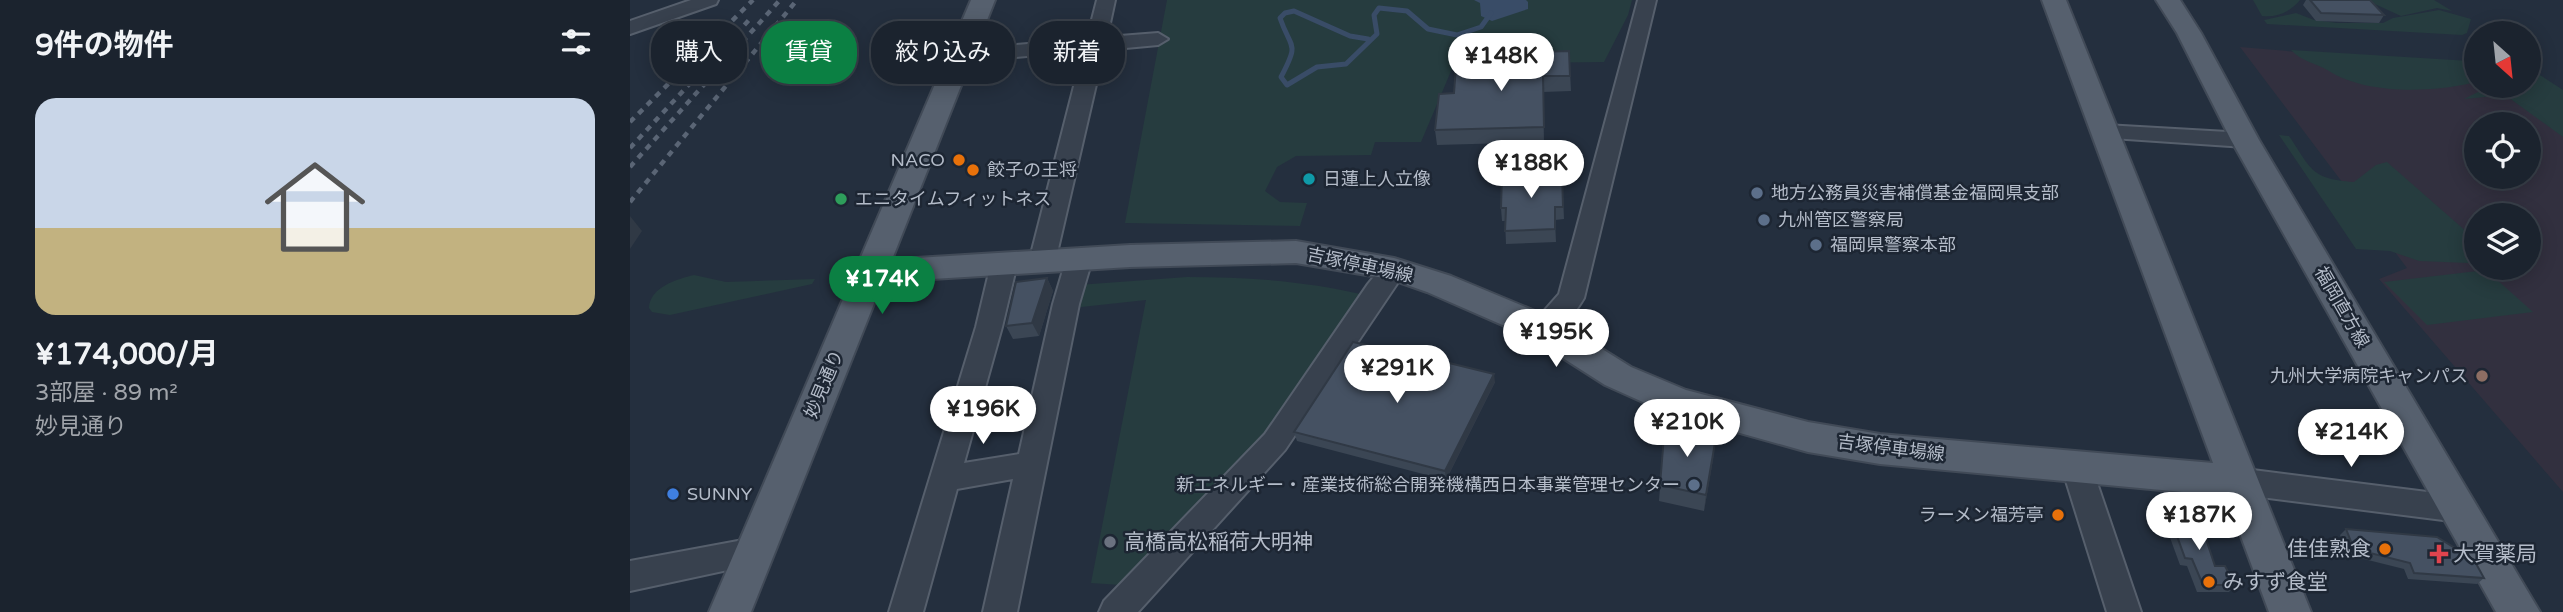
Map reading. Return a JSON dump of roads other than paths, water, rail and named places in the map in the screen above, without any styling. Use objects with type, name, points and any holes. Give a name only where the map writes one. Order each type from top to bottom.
[{"type":"main road","name":"妙見通り","points":[[974,21],[982,0]]},
{"type":"main road","points":[[2054,0],[2237,481],[2290,612]]},
{"type":"main road","name":"福岡直方線","points":[[2168,0],[2189,33],[2245,140],[2519,612]]},
{"type":"main road","name":"妙見通り","points":[[730,612],[948,84]]},
{"type":"main road","name":"吉塚停車場線","points":[[867,277],[916,269],[1296,252],[1394,269],[1439,284],[1542,328],[1618,376],[1678,402],[1808,437],[1880,449],[2237,481]]},
{"type":"street","points":[[630,28],[709,0]]},
{"type":"street","points":[[1100,21],[1106,0]]},
{"type":"street","points":[[1542,328],[1571,298],[1647,0]]},
{"type":"street","points":[[1125,42],[1158,39]]},
{"type":"street","points":[[1042,262],[1084,84]]},
{"type":"street","points":[[2105,132],[2245,140]]},
{"type":"street","points":[[1000,612],[1066,304],[1079,260]]},
{"type":"street","points":[[906,612],[989,327],[1004,264]]},
{"type":"street","points":[[1116,612],[1275,442],[1377,290],[1394,269]]},
{"type":"street","points":[[945,479],[1031,464]]},
{"type":"street","points":[[2077,468],[2124,612]]},
{"type":"street","points":[[2237,481],[2459,509]]},
{"type":"street","points":[[630,576],[754,552]]},
{"type":"water","points":[[1474,0],[1526,0],[1528,9],[1492,21],[1481,16],[1480,3]]},
{"type":"waterway","points":[[1368,39],[1350,36],[1294,11],[1285,13],[1280,18],[1292,51],[1281,77],[1287,85],[1317,67],[1346,64],[1377,34],[1374,15],[1379,8],[1407,11],[1428,29],[1457,35],[1481,27],[1491,13]]},
{"type":"railway","points":[[630,122],[753,0]]},
{"type":"railway","points":[[630,167],[780,0]]},
{"type":"railway","points":[[630,202],[797,0]]},
{"type":"railway","points":[[630,148],[749,20]]},
{"type":"place","name":"NACO","points":[[959,160]]},
{"type":"place","name":"餃子の王将","points":[[973,170]]},
{"type":"place","name":"日蓮上人立像","points":[[1309,179]]},
{"type":"place","name":"地方公務員災害補償基金福岡県支部","points":[[1757,193]]},
{"type":"place","name":"エニタイムフィットネス","points":[[841,199]]},
{"type":"place","name":"九州管区警察局","points":[[1764,220]]},
{"type":"place","name":"福岡県警察本部","points":[[1816,245]]},
{"type":"place","name":"九州大学病院キャンパス","points":[[2482,376]]},
{"type":"place","name":"新エネルギー・産業技術総合開発機構西日本事業管理センター","points":[[1694,485]]},
{"type":"place","name":"SUNNY","points":[[673,494]]},
{"type":"place","name":"ラーメン福芳亭","points":[[2058,515]]},
{"type":"place","name":"高橋高松稲荷大明神","points":[[1110,542]]},
{"type":"place","name":"佳佳熟食","points":[[2385,549]]},
{"type":"place","name":"大賀薬局","points":[[2439,554]]},
{"type":"place","name":"みすず食堂","points":[[2209,582]]}]
